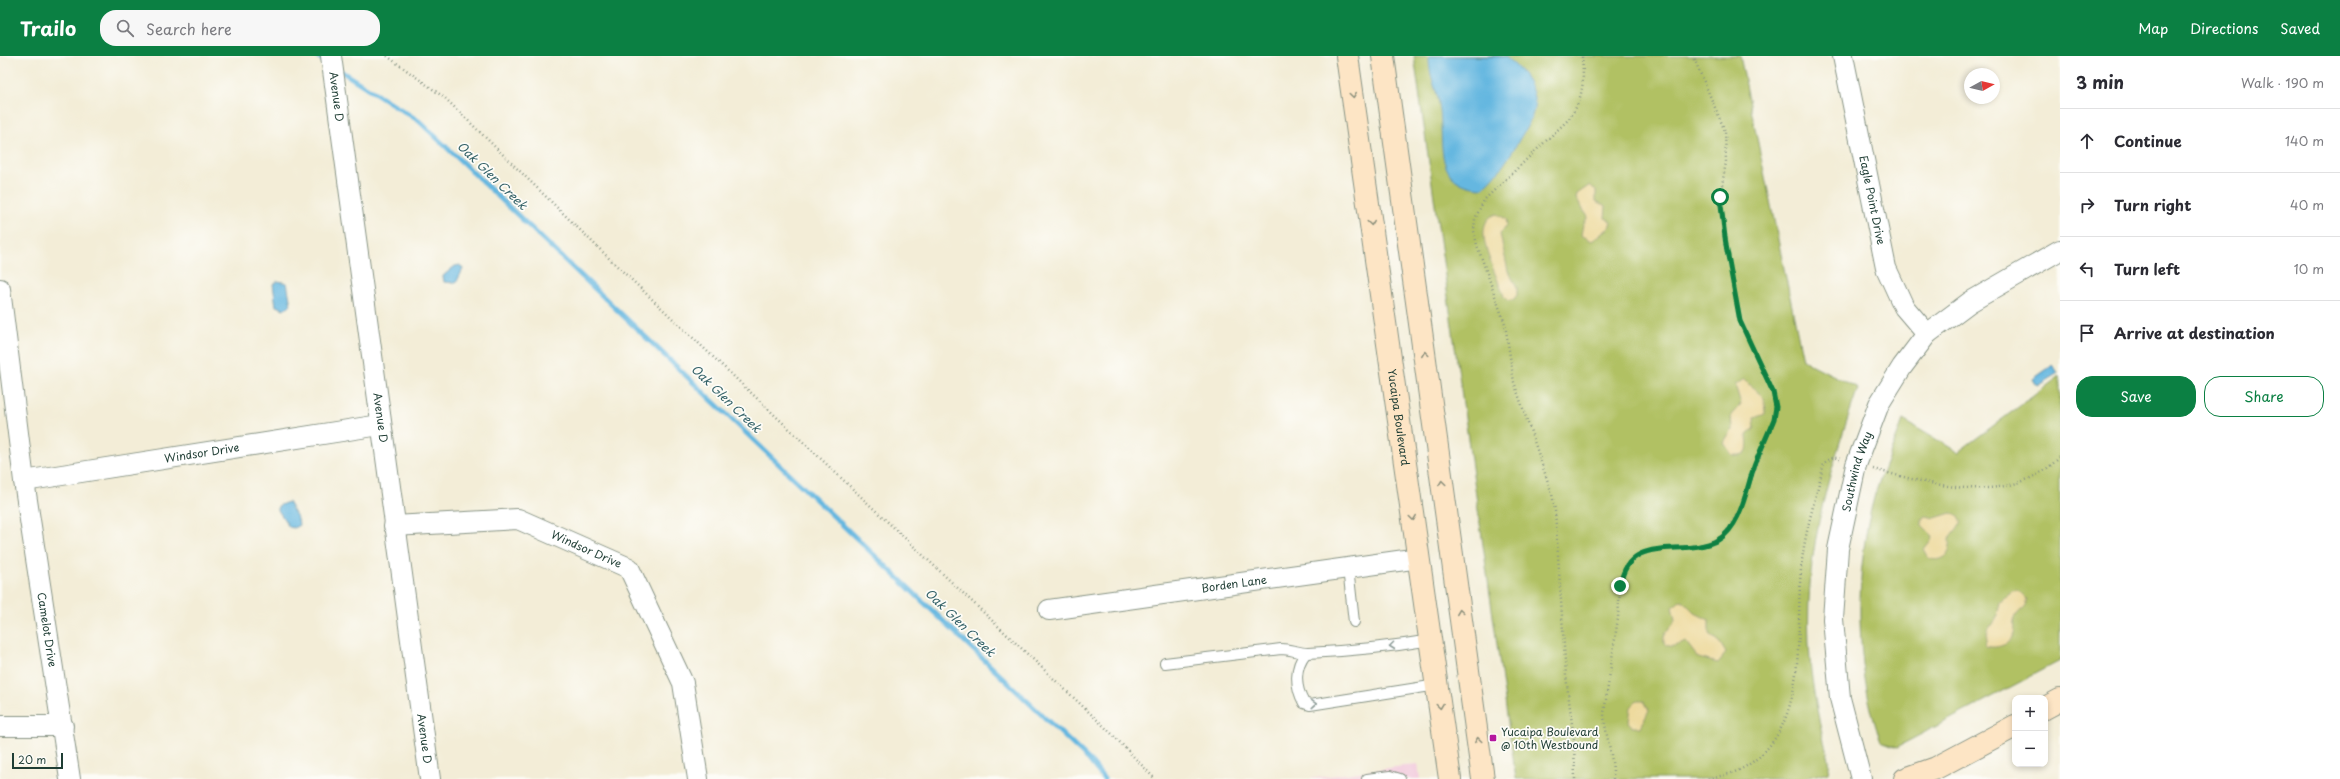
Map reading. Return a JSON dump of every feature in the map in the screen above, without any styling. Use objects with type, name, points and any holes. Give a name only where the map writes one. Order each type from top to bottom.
[{"type":"main road","name":"Yucaipa Boulevard","points":[[1347,56],[1450,779]]},
{"type":"main road","points":[[1384,56],[1483,779]]},
{"type":"main road","points":[[2048,706],[2060,700]]},
{"type":"main road","points":[[1905,779],[1936,768],[2012,728]]},
{"type":"street","name":"Avenue D","points":[[331,56],[380,425],[430,779]]},
{"type":"street","name":"Eagle Point Drive","points":[[1843,56],[1886,268],[1904,308],[1927,334]]},
{"type":"street","name":"Southwind Way","points":[[1861,779],[1840,698],[1833,619],[1838,549],[1856,464],[1879,404],[1902,367],[1927,334],[1970,302],[2060,250]]},
{"type":"street","name":"Camelot Drive","points":[[0,289],[24,481],[70,779]]},
{"type":"street","name":"Windsor Drive","points":[[24,481],[380,425]]},
{"type":"street","name":"Windsor Drive","points":[[394,526],[518,519],[628,568],[683,682],[698,779]]},
{"type":"street","name":"Borden Lane","points":[[1049,610],[1419,558]]},
{"type":"street","points":[[0,726],[63,726]]},
{"type":"lane","points":[[1348,568],[1354,622]]},
{"type":"lane","points":[[1166,663],[1281,649],[1291,649],[1306,653],[1370,648],[1431,640]]},
{"type":"lane","points":[[1306,653],[1299,662],[1297,670],[1301,698],[1304,703],[1310,705],[1437,685]]},
{"type":"lane","points":[[1367,779],[1390,776],[1400,779]]},
{"type":"path","points":[[387,56],[445,98],[619,268],[1110,732],[1155,779]]},
{"type":"path","points":[[1575,779],[1574,740],[1566,676],[1555,510],[1552,494],[1514,382],[1504,324],[1477,245],[1474,231],[1474,219],[1484,200],[1568,120],[1579,106],[1583,77],[1582,56]]},
{"type":"path","points":[[1613,779],[1614,762],[1605,724],[1604,713],[1618,618],[1622,573],[1629,561],[1644,552],[1707,544],[1724,535],[1740,509],[1774,419],[1776,407],[1773,392],[1766,375],[1740,321],[1720,197],[1727,148],[1725,131],[1693,56]]},
{"type":"shaded area","points":[[1418,764],[1420,779],[1309,779]]},
{"type":"green space","points":[[1414,56],[1740,56],[1803,360],[1858,388],[1836,455],[1819,521],[1813,555],[1810,589],[1808,624],[1810,660],[1813,689],[1829,759],[1828,772],[1801,779],[1516,779]]},
{"type":"green space","points":[[2060,376],[2060,661],[1897,747],[1881,741],[1872,714],[1862,652],[1860,619],[1863,553],[1868,522],[1875,494],[1903,420],[1958,452]]},
{"type":"sand","points":[[1590,185],[1596,191],[1596,201],[1606,206],[1605,218],[1611,221],[1609,228],[1592,241],[1581,235],[1583,224],[1588,217],[1576,199],[1577,194]]},
{"type":"sand","points":[[1497,214],[1506,219],[1507,225],[1500,234],[1508,271],[1517,287],[1517,295],[1513,300],[1508,301],[1504,297],[1491,264],[1484,239],[1484,228],[1488,219]]},
{"type":"sand","points":[[1744,379],[1764,398],[1765,414],[1754,418],[1755,428],[1747,435],[1747,451],[1742,454],[1732,455],[1724,443],[1732,430],[1731,415],[1741,404],[1735,385]]},
{"type":"sand","points":[[1951,513],[1959,518],[1960,524],[1950,538],[1948,553],[1940,559],[1936,560],[1929,558],[1924,549],[1931,540],[1932,536],[1922,526],[1922,519],[1926,516],[1935,518]]},
{"type":"sand","points":[[2020,591],[2028,599],[2025,607],[2016,616],[2015,632],[2012,638],[2002,646],[1985,646],[1988,630],[1997,616],[2000,602],[2012,592]]},
{"type":"sand","points":[[1680,601],[1684,602],[1695,613],[1709,620],[1709,634],[1720,643],[1726,653],[1718,663],[1698,658],[1686,642],[1680,645],[1665,645],[1664,637],[1675,620],[1672,607]]},
{"type":"sand","points":[[1637,701],[1644,701],[1649,710],[1641,727],[1632,727],[1629,721],[1631,707]]},
{"type":"water","points":[[1429,56],[1505,57],[1517,67],[1528,81],[1534,97],[1533,113],[1526,128],[1502,166],[1483,188],[1467,186],[1456,180],[1448,172],[1442,150],[1440,110],[1430,70]]},
{"type":"water","points":[[460,265],[463,269],[456,283],[444,282],[443,276],[455,266]]},
{"type":"water","points":[[278,281],[287,283],[291,305],[284,309],[276,306],[273,284]]},
{"type":"water","points":[[2053,365],[2058,373],[2037,386],[2033,379]]},
{"type":"water","points":[[288,502],[298,519],[299,525],[294,528],[289,527],[278,510],[278,506]]},
{"type":"waterway","name":"Oak Glen Creek","points":[[317,56],[327,63]]},
{"type":"waterway","name":"Oak Glen Creek","points":[[339,70],[419,121],[1089,760],[1104,779]]},
{"type":"place","name":"Yucaipa Boulevard @ 10th Westbound","points":[[1493,738]]},
{"type":"route","points":[[1620,586],[1622,573],[1625,566],[1629,561],[1644,552],[1665,548],[1707,544],[1720,539],[1724,535],[1740,509],[1754,466],[1774,419],[1776,407],[1773,392],[1759,358],[1745,334],[1740,321],[1734,296],[1720,197]]}]
